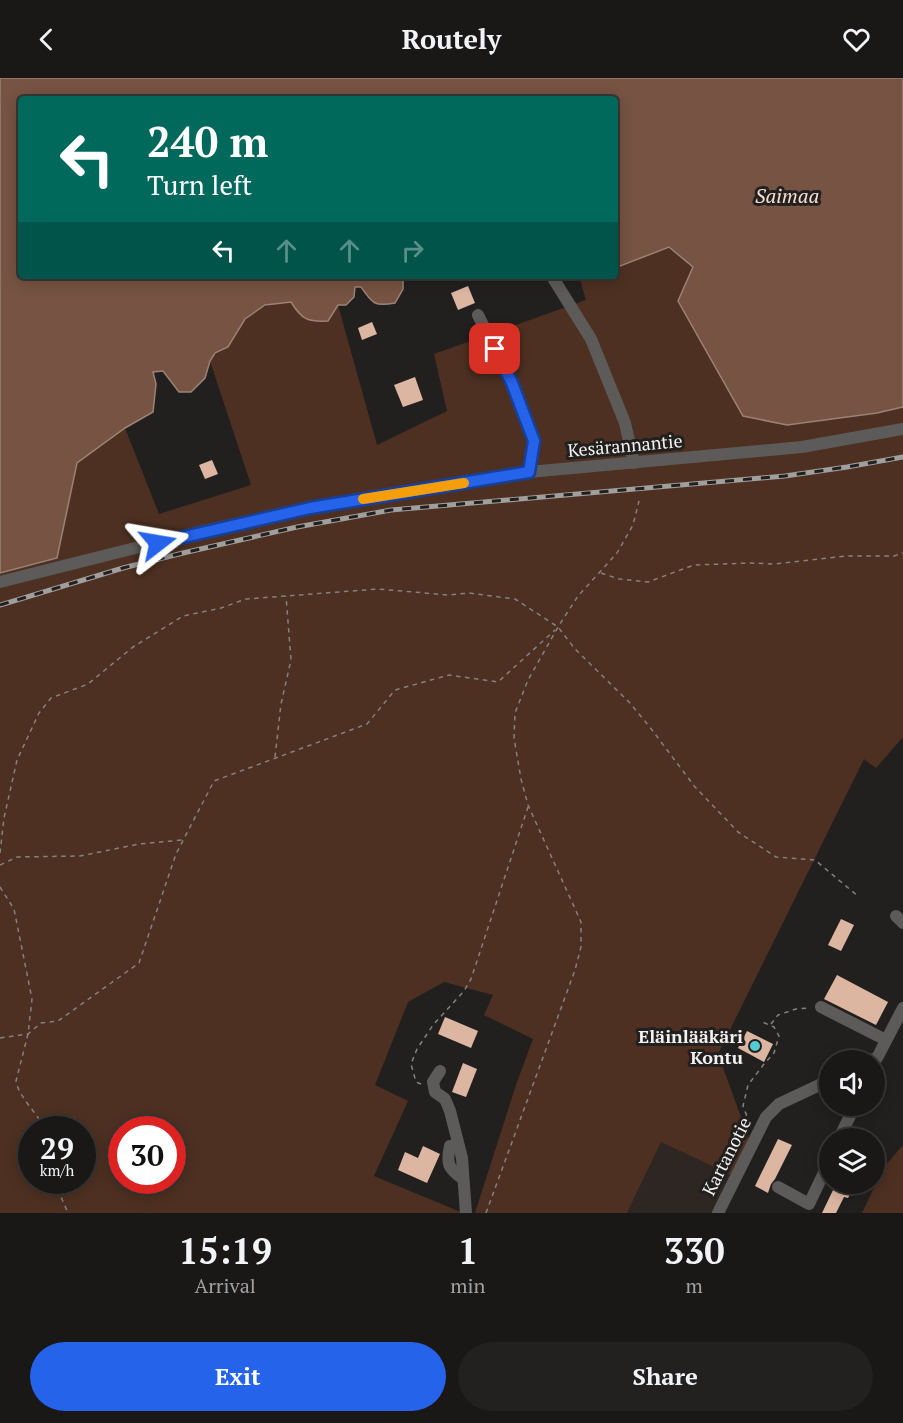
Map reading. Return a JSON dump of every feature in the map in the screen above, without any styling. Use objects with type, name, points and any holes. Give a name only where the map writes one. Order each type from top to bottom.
[{"type":"street","points":[[554,279],[591,339],[625,423],[634,463]]},
{"type":"street","points":[[478,315],[512,383],[534,441],[529,472]]},
{"type":"street","name":"Kesärannantie","points":[[0,582],[202,531],[310,508],[529,472],[802,447],[903,429]]},
{"type":"street","points":[[821,1007],[886,1040]]},
{"type":"street","points":[[880,1050],[903,1008]]},
{"type":"street","points":[[440,1071],[433,1082],[435,1092],[445,1099],[450,1111],[462,1158],[465,1213]]},
{"type":"street","name":"Kartanotie","points":[[718,1213],[766,1117],[779,1104],[819,1085]]},
{"type":"street","points":[[778,1187],[808,1209],[819,1184]]},
{"type":"path","points":[[486,1213],[575,970],[581,947],[581,922],[528,805],[514,738],[515,714],[528,680],[558,627],[578,596],[617,553],[633,525],[639,501]]},
{"type":"path","points":[[600,572],[619,579],[648,582],[694,565],[775,564],[845,556],[903,553]]},
{"type":"path","points":[[0,853],[4,818],[17,760],[39,713],[51,698],[88,684],[133,647],[183,616],[221,608],[246,599],[378,589],[448,595],[469,593],[515,599],[558,627],[575,649],[649,726],[695,787],[738,832],[776,858],[815,860],[859,897]]},
{"type":"path","points":[[275,758],[281,704],[291,660],[286,596]]},
{"type":"path","points":[[0,1038],[28,1034],[41,1023],[58,1022],[139,963],[176,854],[214,781],[367,724],[395,690],[449,675],[498,682],[558,627]]},
{"type":"path","points":[[435,1092],[416,1082],[411,1064],[417,1049],[433,1025],[458,1000],[471,979],[528,805]]},
{"type":"path","points":[[0,865],[17,857],[80,856],[139,844],[183,839]]},
{"type":"path","points":[[0,887],[14,909],[33,999],[28,1034],[16,1081],[18,1088],[38,1116]]},
{"type":"path","points":[[770,1025],[778,1015],[796,1009],[821,1007]]},
{"type":"path","points":[[754,1139],[743,1106],[748,1085],[774,1053],[779,1036],[774,1028],[760,1021]]},
{"type":"path","points":[[60,1194],[68,1213]]},
{"type":"shaded area","points":[[618,200],[903,234],[903,737],[876,768],[864,759],[718,1054],[749,1139],[731,1175],[661,1142],[627,1213],[475,1213],[533,1039],[484,1015],[493,995],[444,982],[408,1002],[375,1085],[408,1101],[374,1176],[463,1213],[0,1213],[0,358],[156,384],[153,412],[125,428],[159,514],[251,485],[210,361],[230,344],[245,320],[254,312],[288,302],[338,305],[377,445],[447,411],[434,354],[586,300],[580,279],[618,279]]},
{"type":"shaded area","points":[[661,1142],[731,1175],[713,1213],[627,1213]]},
{"type":"shaded area","points":[[903,1145],[903,1213],[862,1213],[871,1194],[885,1194],[885,1166]]},
{"type":"water","name":"Saimaa","points":[[0,78],[903,78],[903,407],[877,413],[787,425],[743,416],[678,301],[693,267],[669,247],[618,267],[618,96],[18,96],[18,279],[403,279],[403,289],[395,303],[378,304],[371,300],[361,287],[355,287],[354,297],[346,305],[338,305],[328,321],[306,319],[291,302],[265,305],[245,319],[228,347],[215,353],[205,378],[191,392],[179,392],[163,371],[153,372],[156,384],[153,412],[125,428],[77,463],[57,558],[0,573]]},
{"type":"building","points":[[468,286],[475,303],[458,310],[451,293]]},
{"type":"building","points":[[372,322],[377,334],[362,340],[358,328]]},
{"type":"building","points":[[415,377],[423,400],[403,407],[394,385]]},
{"type":"building","points":[[212,460],[218,474],[205,479],[199,465]]},
{"type":"building","points":[[841,919],[854,925],[841,951],[828,945]]},
{"type":"building","points":[[837,975],[888,1002],[876,1025],[824,999]]},
{"type":"building","points":[[445,1017],[478,1031],[471,1048],[438,1034]]},
{"type":"building","name":"Eläinlääkäri Kontu","points":[[747,1031],[773,1044],[764,1062],[738,1048]]},
{"type":"building","points":[[463,1063],[477,1069],[466,1097],[452,1092]]},
{"type":"building","points":[[778,1139],[792,1145],[768,1193],[755,1186]]},
{"type":"building","points":[[423,1146],[440,1154],[427,1183],[398,1170],[405,1152],[418,1158]]},
{"type":"building","points":[[831,1194],[850,1194],[848,1198],[844,1197],[836,1213],[822,1213]]},
{"type":"railway","points":[[0,605],[123,568],[183,553],[297,527],[391,510],[785,476],[903,457]]},
{"type":"slow traffic","points":[[363,499],[464,483]]},
{"type":"place","name":"Eläinlääkäri Kontu","points":[[755,1046]]},
{"type":"route","points":[[158,543],[202,531],[310,508],[529,472],[534,441],[512,383],[495,349]]}]
